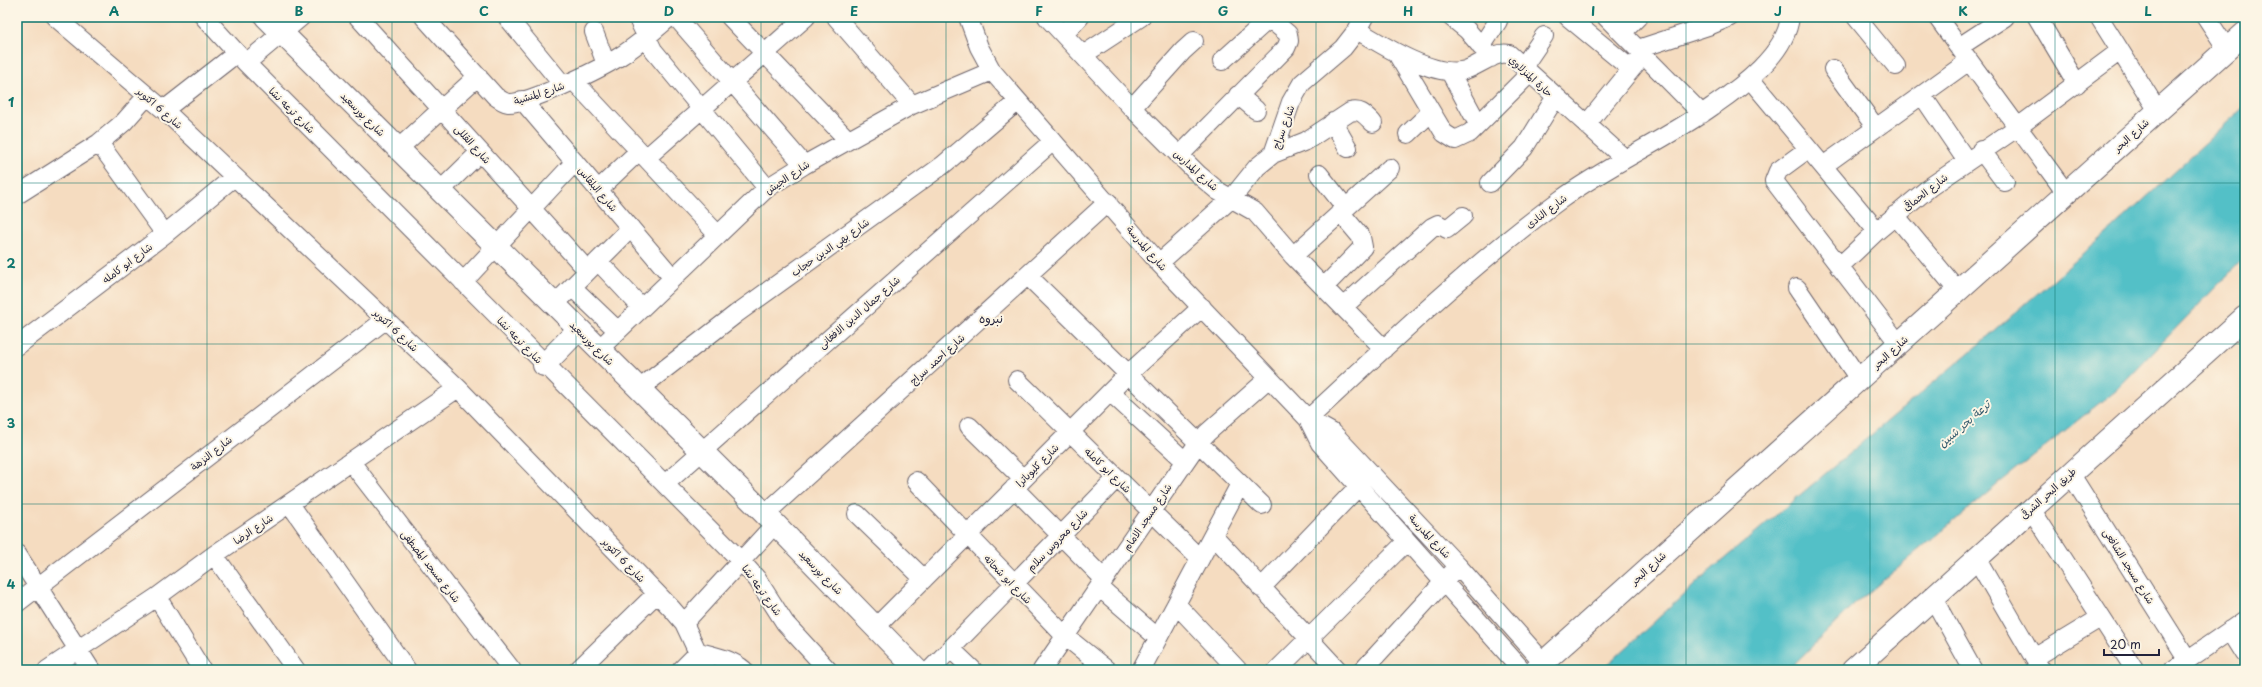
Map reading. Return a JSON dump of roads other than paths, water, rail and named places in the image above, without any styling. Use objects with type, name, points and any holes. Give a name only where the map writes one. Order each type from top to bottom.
[{"type":"street","name":"شارع 6 اكتوبر","points":[[55,17],[164,110],[458,388],[684,623],[699,652],[706,670]]},
{"type":"street","name":"شارع ترعه نشا","points":[[204,17],[241,58],[544,365],[740,560],[757,579],[785,622],[828,670]]},
{"type":"street","points":[[164,110],[241,58],[274,25],[301,17]]},
{"type":"street","name":"شارع القللى","points":[[358,17],[532,209],[593,266],[642,308]]},
{"type":"street","name":"شارع المنشية","points":[[426,17],[478,76],[501,100],[508,103],[522,100],[568,83],[606,64],[646,38],[670,17]]},
{"type":"street","points":[[507,17],[568,83],[643,154],[718,235]]},
{"type":"street","points":[[637,17],[653,50],[701,110],[767,188]]},
{"type":"street","points":[[676,17],[804,165]]},
{"type":"street","points":[[730,17],[766,52],[848,140]]},
{"type":"street","points":[[599,189],[701,110],[806,17]]},
{"type":"street","points":[[836,17],[912,105]]},
{"type":"street","name":"شارع المدارس","points":[[1047,17],[1179,156],[1218,191],[1255,212],[1293,256],[1384,349]]},
{"type":"street","points":[[1064,34],[1080,17]]},
{"type":"street","points":[[1083,55],[1141,17]]},
{"type":"street","points":[[1451,17],[1467,30],[1486,53],[1498,21]]},
{"type":"street","points":[[1568,17],[1631,69]]},
{"type":"street","points":[[1606,17],[1702,114]]},
{"type":"street","points":[[1622,33],[1638,17]]},
{"type":"street","points":[[1586,125],[1631,69],[1641,52],[1730,17]]},
{"type":"street","points":[[1856,17],[1896,66]]},
{"type":"street","points":[[1937,17],[2066,193]]},
{"type":"street","points":[[1823,166],[1922,95],[1964,54],[2006,17]]},
{"type":"street","points":[[2037,17],[2077,84]]},
{"type":"street","points":[[2099,17],[2158,111]]},
{"type":"street","points":[[2206,17],[2226,49]]},
{"type":"street","name":"شارع المدرسة","points":[[969,18],[979,48],[992,71],[1108,202],[1159,263],[1308,420],[1320,443],[1522,670]]},
{"type":"street","points":[[1179,156],[1286,48],[1289,41],[1288,34],[1271,18],[1222,61]]},
{"type":"street","name":"شارع النادى","points":[[1308,420],[1384,349],[1507,240],[1562,199],[1625,159],[1702,114],[1751,80],[1769,59],[1783,37],[1790,18]]},
{"type":"street","name":"حارة المنزلاوي","points":[[1360,24],[1397,54],[1450,72],[1472,69],[1486,53],[1509,54],[1555,98],[1625,159]]},
{"type":"street","name":"شارع سراج","points":[[1159,263],[1232,198],[1257,167],[1273,154],[1291,102],[1302,83],[1343,48],[1360,24]]},
{"type":"street","name":"شارع بورسعيد","points":[[274,25],[770,519],[917,670]]},
{"type":"street","points":[[594,32],[606,64]]},
{"type":"street","name":"شارع البحر","points":[[1543,667],[1859,379],[2245,33]]},
{"type":"street","points":[[1397,54],[1444,133],[1455,140],[1470,133],[1526,71],[1544,36]]},
{"type":"street","points":[[1132,108],[1183,51],[1194,41]]},
{"type":"street","name":"شارع الحماقى","points":[[1839,266],[1895,215],[1966,160],[2018,127],[2120,51]]},
{"type":"street","points":[[1833,69],[1876,128]]},
{"type":"street","name":"شارع الجيش","points":[[599,349],[767,188],[804,165],[912,105],[992,71]]},
{"type":"street","points":[[1450,72],[1478,124]]},
{"type":"street","points":[[398,149],[478,76]]},
{"type":"street","points":[[1751,80],[1877,231]]},
{"type":"street","points":[[1238,95],[1256,110]]},
{"type":"street","points":[[1922,95],[1966,160]]},
{"type":"street","points":[[17,195],[99,143],[124,122],[147,96]]},
{"type":"street","points":[[1490,183],[1524,148],[1555,98]]},
{"type":"street","name":"شارع البلقاس","points":[[522,100],[673,278]]},
{"type":"street","name":"شارع بهي الدين حجاب","points":[[639,389],[736,314],[943,165],[1018,101]]},
{"type":"street","points":[[1273,154],[1306,140],[1333,122],[1356,110],[1362,112],[1373,123]]},
{"type":"street","points":[[1408,134],[1431,112]]},
{"type":"street","points":[[1333,122],[1348,148]]},
{"type":"street","name":"شارع جمال الدين الافغانى","points":[[665,484],[701,450],[1053,141]]},
{"type":"street","points":[[99,143],[165,234]]},
{"type":"street","points":[[1808,149],[1778,171],[1774,181],[1899,344]]},
{"type":"street","points":[[1981,150],[2005,182]]},
{"type":"street","points":[[440,191],[480,152]]},
{"type":"street","points":[[463,282],[497,248],[575,162]]},
{"type":"street","points":[[1293,256],[1390,168]]},
{"type":"street","points":[[1319,174],[1364,242],[1363,247],[1324,287]]},
{"type":"street","name":"شارع ابو كامله","points":[[17,346],[165,234],[234,177]]},
{"type":"street","name":"شارع احمد سراج","points":[[684,623],[740,560],[770,519],[1108,202]]},
{"type":"street","points":[[1895,215],[1958,291]]},
{"type":"street","points":[[1344,308],[1432,227],[1438,224],[1447,229],[1463,216]]},
{"type":"street","points":[[554,305],[631,228]]},
{"type":"street","points":[[1028,276],[1262,505]]},
{"type":"street","points":[[572,287],[618,331]]},
{"type":"street","points":[[1797,288],[1859,379]]},
{"type":"street","name":"شارع كليوباترا","points":[[876,627],[1127,374],[1202,307]]},
{"type":"street","name":"طريق البحر الشرقى","points":[[1853,670],[2245,317]]},
{"type":"street","name":"شارع النزهة","points":[[17,603],[385,320]]},
{"type":"street","points":[[544,365],[579,329]]},
{"type":"street","name":"شارع مسجد الامام","points":[[1042,670],[1198,443],[1207,433],[1269,378]]},
{"type":"street","name":"شارع ابو كامله","points":[[1017,380],[1200,559]]},
{"type":"street","name":"شارع الرضا","points":[[48,670],[157,597],[214,555],[458,388]]},
{"type":"street","points":[[1110,392],[1185,461]]},
{"type":"street","name":"شارع المدرسة","points":[[1308,420],[1333,433],[1458,566],[1543,667]]},
{"type":"street","points":[[969,426],[1102,583],[1158,638]]},
{"type":"street","name":"شارع مسجد المصطفى","points":[[351,462],[512,670]]},
{"type":"street","name":"شارع مسجد الشافعى","points":[[2070,473],[2180,667]]},
{"type":"street","name":"شارع محروس سلام","points":[[930,670],[1117,478]]},
{"type":"street","name":"شارع ابو شحاته","points":[[916,481],[967,536],[1065,636],[1107,670]]},
{"type":"street","points":[[1142,670],[1240,484]]},
{"type":"street","points":[[1261,588],[1359,486]]},
{"type":"street","points":[[290,504],[407,670]]},
{"type":"street","points":[[2031,509],[2135,670]]},
{"type":"street","points":[[857,514],[924,579]]},
{"type":"street","points":[[1213,535],[1338,670]]},
{"type":"street","points":[[1277,670],[1407,541]]},
{"type":"street","points":[[17,554],[91,670]]},
{"type":"street","points":[[214,555],[296,670]]},
{"type":"street","points":[[1976,558],[2038,664],[2100,618]]},
{"type":"street","points":[[1363,670],[1458,566]]},
{"type":"street","points":[[578,670],[656,594]]},
{"type":"street","points":[[157,597],[202,670]]},
{"type":"street","points":[[1932,598],[1974,670]]},
{"type":"street","points":[[1176,604],[1238,670]]},
{"type":"street","points":[[2180,667],[2245,620]]},
{"type":"street","points":[[2230,630],[2245,654]]},
{"type":"street","points":[[951,649],[974,670]]},
{"type":"street","points":[[681,670],[699,652],[736,663],[744,670]]},
{"type":"water","name":"ترعة بحر شبين","points":[[2245,106],[2245,257],[2117,389],[2003,480],[1855,604],[1788,670],[1602,670],[1705,575],[1979,344],[2112,229]]},
{"type":"district","name":"نبروه","points":[[991,319]]}]
